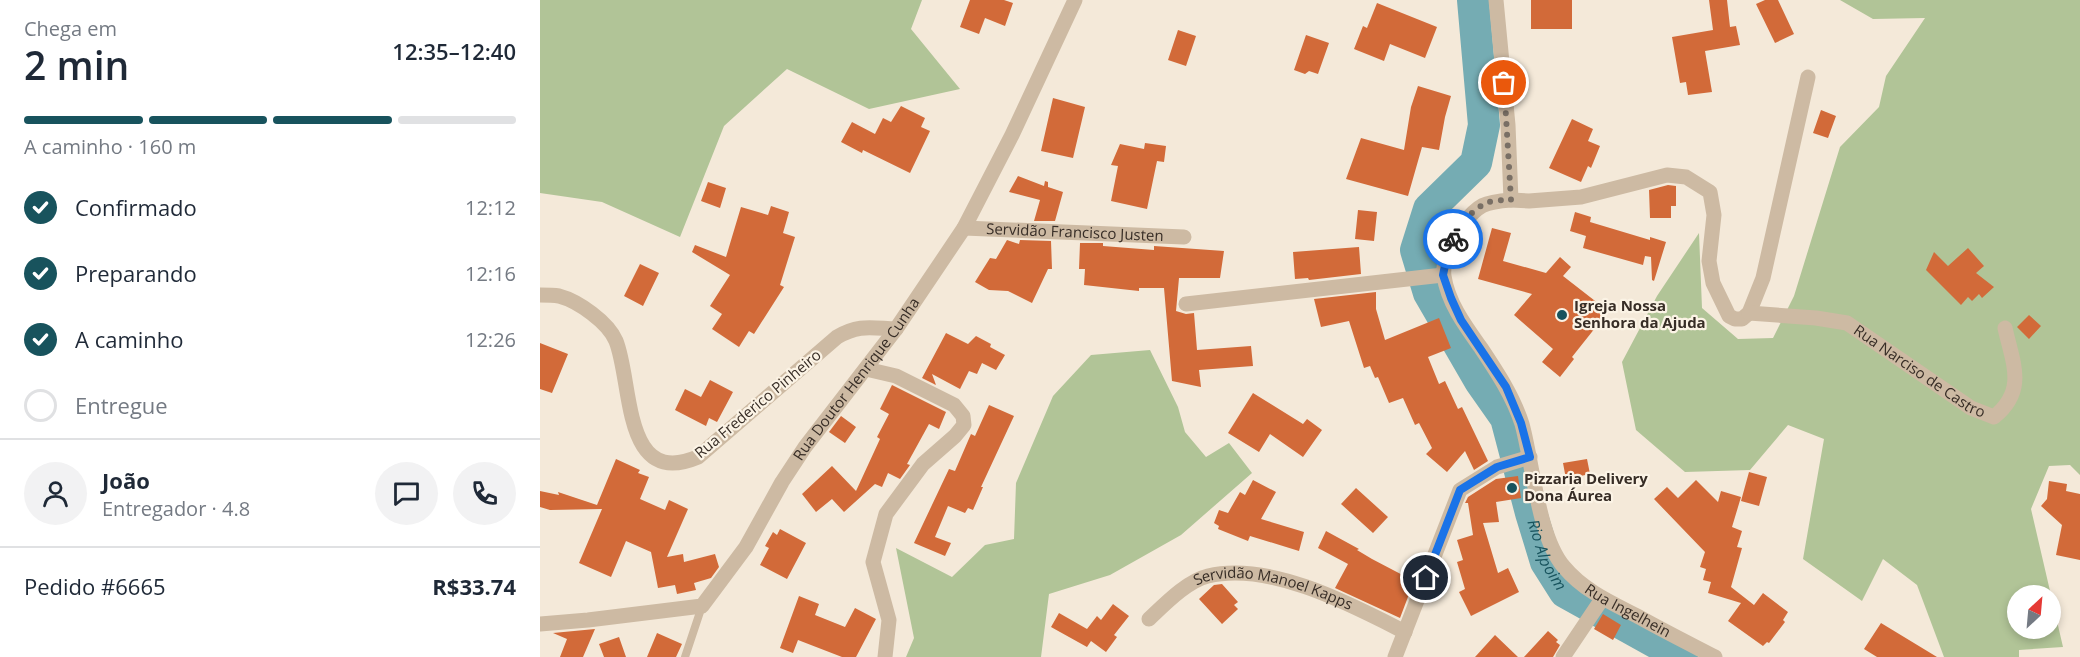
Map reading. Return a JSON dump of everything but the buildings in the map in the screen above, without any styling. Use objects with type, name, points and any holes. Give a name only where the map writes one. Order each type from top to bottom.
[{"type":"street","name":"Rua Doutor Henrique Cunha","points":[[702,606],[746,547],[782,482],[806,447],[896,329],[964,228],[1004,151],[1075,0]]},
{"type":"street","points":[[1186,304],[1443,275],[1448,251],[1456,232],[1470,214],[1488,202],[1511,200],[1508,125],[1496,0]]},
{"type":"street","points":[[1749,313],[1763,278],[1808,77]]},
{"type":"street","name":"Rua Narciso de Castro","points":[[1511,200],[1581,197],[1667,175],[1686,177],[1710,192],[1714,214],[1709,261],[1713,283],[1729,316],[1735,320],[1742,319],[1749,313],[1816,318],[1847,323],[1971,408],[1994,417],[2007,406],[2017,383],[2005,328]]},
{"type":"street","name":"Servidão Francisco Justen","points":[[964,228],[1184,237]]},
{"type":"street","name":"Rua Ingelhein","points":[[1443,275],[1461,320],[1506,387],[1521,423],[1543,521],[1561,564],[1576,581],[1602,599],[1715,657]]},
{"type":"street","name":"Rua Frederico Pinheiro","points":[[540,295],[560,297],[585,309],[603,323],[616,340],[632,416],[644,449],[651,457],[663,464],[686,462],[698,457],[844,333],[863,327],[896,329]]},
{"type":"street","points":[[866,369],[896,376],[954,405],[963,416],[964,425],[955,436],[922,464],[886,514],[873,562],[889,620],[885,657]]},
{"type":"street","points":[[1395,657],[1460,490],[1497,467],[1529,458]]},
{"type":"street","name":"Servidão Manoel Kapps","points":[[1149,619],[1179,592],[1206,576],[1235,572],[1277,578],[1325,593],[1406,632]]},
{"type":"street","points":[[1563,657],[1602,599]]},
{"type":"street","points":[[540,624],[702,606]]},
{"type":"lane","points":[[685,657],[702,606]]},
{"type":"green space","points":[[540,0],[922,0],[911,29],[960,89],[869,109],[787,69],[724,126],[680,237],[602,202],[540,193]]},
{"type":"green space","points":[[1840,0],[2080,0],[2080,475],[2070,465],[2049,466],[2031,509],[2049,585],[2007,585],[2007,639],[2061,638],[2063,647],[2019,650],[2019,657],[1944,657],[1917,585],[1883,559],[1862,601],[1803,559],[1824,439],[1788,425],[1750,470],[1685,472],[1636,430],[1622,362],[1657,296],[1699,233],[1702,308],[1738,339],[1773,338],[1794,296],[1840,147],[1879,107],[1886,76],[1925,18],[1873,19]]},
{"type":"green space","points":[[1150,350],[1178,407],[1185,432],[1206,457],[1229,443],[1252,473],[1181,535],[1110,575],[1049,594],[1041,657],[906,657],[914,638],[896,548],[952,577],[985,545],[1014,539],[1016,483],[1053,396],[1091,355]]},
{"type":"waterway","name":"Rio Alpoim","points":[[1473,0],[1484,125],[1476,163],[1429,209],[1416,250],[1429,293],[1480,381],[1506,418],[1546,562],[1565,592],[1682,657]]},
{"type":"way so far","points":[[1453,239],[1470,214],[1488,202],[1511,200],[1504,83]]},
{"type":"place","name":"Igreja Nossa Senhora da Ajuda","points":[[1562,315]]},
{"type":"place","name":"Pizzaria Delivery Dona Áurea","points":[[1512,488]]},
{"type":"route","points":[[1426,578],[1460,490],[1497,467],[1530,457],[1521,423],[1506,387],[1461,320],[1451,298],[1443,275],[1453,239]]}]
